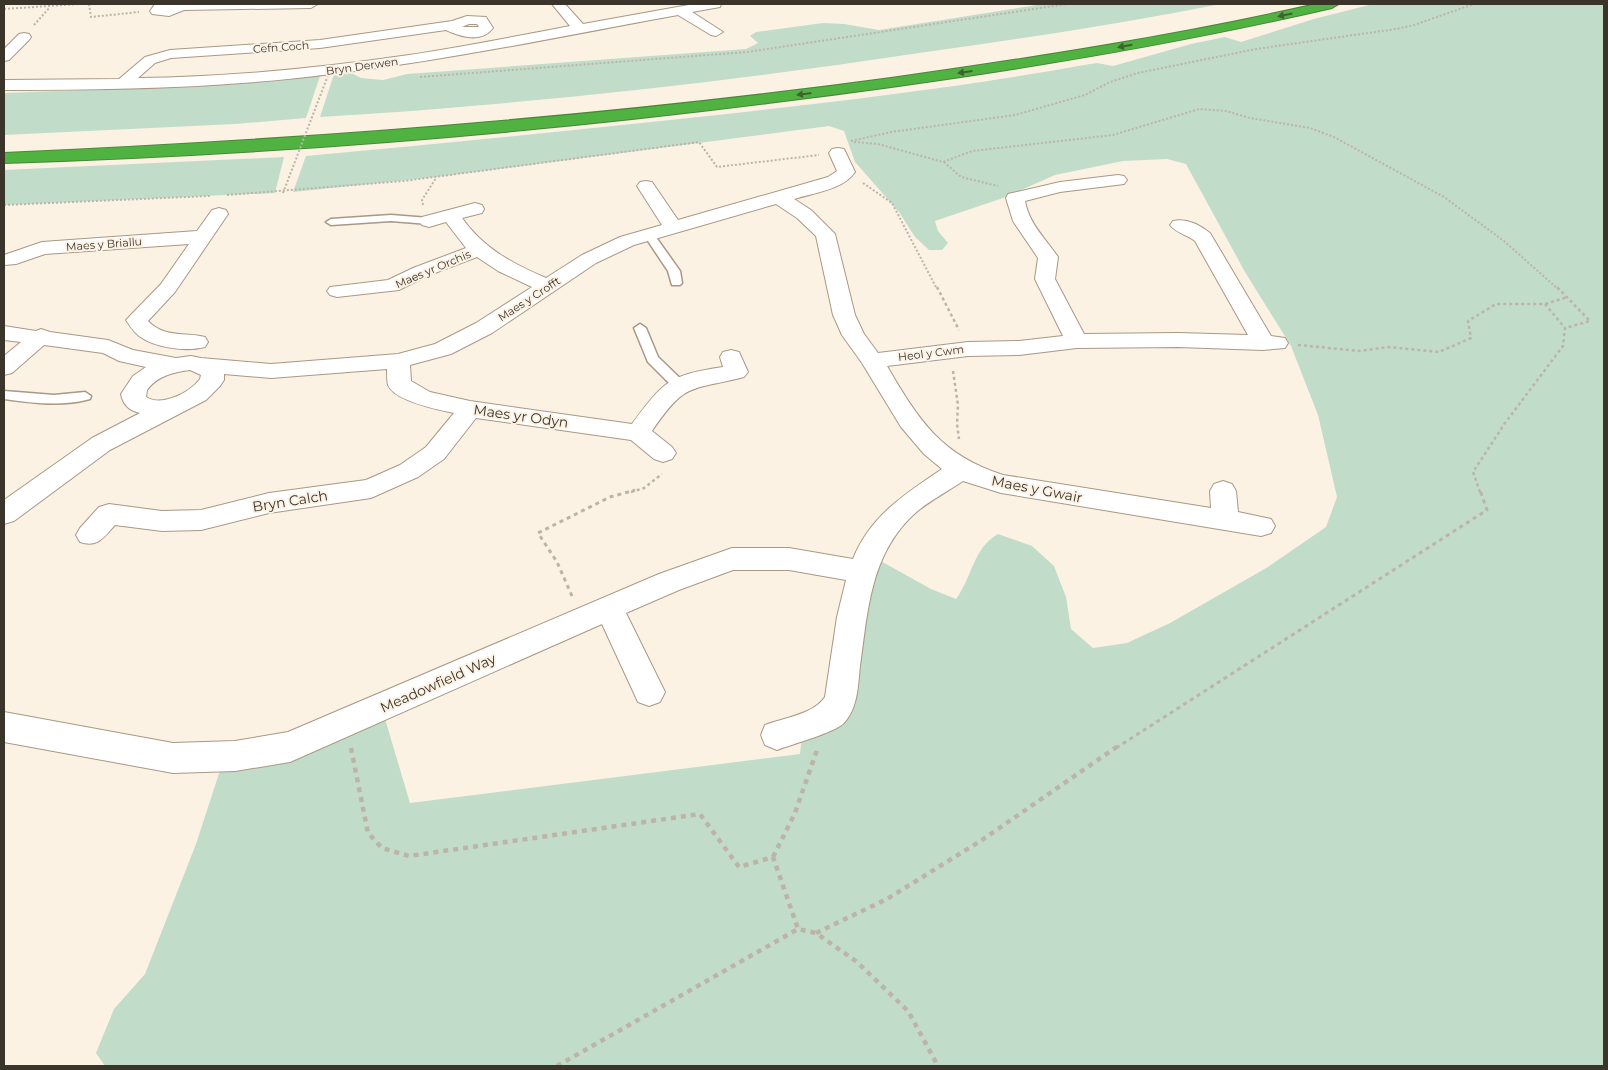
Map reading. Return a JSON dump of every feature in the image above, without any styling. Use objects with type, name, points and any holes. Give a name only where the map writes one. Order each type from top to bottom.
[{"type":"highway","points":[[265,130],[448,117],[827,78],[1068,42],[1271,4]]},
{"type":"highway","points":[[4,158],[336,141],[662,112],[857,88],[1009,65],[1216,29],[1332,4]]},
{"type":"street","points":[[157,9],[168,4],[182,6],[311,4]]},
{"type":"street","points":[[558,4],[580,29]]},
{"type":"street","points":[[635,4],[649,17]]},
{"type":"street","name":"Bryn Derwen","points":[[4,85],[218,81],[330,70],[382,64],[680,12],[715,4]]},
{"type":"street","points":[[680,12],[705,30]]},
{"type":"street","name":"Cefn Coch","points":[[123,84],[150,60],[170,54],[320,44],[448,26]]},
{"type":"street","points":[[4,57],[24,37]]},
{"type":"street","points":[[779,198],[834,181],[842,162]]},
{"type":"street","points":[[1077,341],[1045,279],[1048,257],[1027,236],[1018,213],[1015,198],[1060,187],[1118,180]]},
{"type":"street","points":[[627,190],[665,183]]},
{"type":"street","points":[[646,186],[674,228]]},
{"type":"street","points":[[779,198],[804,214],[825,234],[844,315],[853,335],[872,361]]},
{"type":"street","name":"Maes y Crofft","points":[[175,365],[191,363],[271,371],[398,361],[443,349],[484,328],[589,259],[627,241],[779,198]]},
{"type":"street","points":[[198,342],[176,341],[155,337],[141,327],[137,320],[168,288],[201,237],[220,202]]},
{"type":"street","points":[[429,220],[475,209]]},
{"type":"street","name":"Maes yr Orchis","points":[[451,215],[462,232],[478,250],[507,269],[548,287]]},
{"type":"street","points":[[1180,225],[1195,231],[1203,237],[1251,318],[1270,343]]},
{"type":"street","name":"Maes y Briallu","points":[[6,261],[42,248],[201,237]]},
{"type":"street","name":"Maes yr Orchis","points":[[336,291],[362,283],[392,286],[420,272],[478,250]]},
{"type":"street","points":[[4,333],[41,336],[108,347],[127,356],[175,365]]},
{"type":"street","points":[[4,368],[41,336]]},
{"type":"street","name":"Heol y Cwm","points":[[872,361],[960,350],[1018,348],[1077,341],[1178,340],[1270,343]]},
{"type":"street","points":[[127,356],[135,396],[149,409],[171,407]]},
{"type":"street","points":[[663,453],[638,433],[674,388],[696,379],[736,372],[731,357]]},
{"type":"street","name":"Maes yr Odyn","points":[[398,361],[400,385],[423,398],[470,409],[638,433]]},
{"type":"street","name":"Maes y Gwair","points":[[872,361],[921,438],[959,467],[1001,484],[1261,526]]},
{"type":"street","points":[[4,514],[100,444],[135,396],[140,382],[150,375],[175,365]]},
{"type":"street","points":[[203,365],[210,370],[212,376],[210,384],[203,392]]},
{"type":"street","name":"Maes y Crofft","points":[[100,444],[171,407],[183,404],[203,392],[271,371]]},
{"type":"street","name":"Bryn Calch","points":[[90,535],[109,514],[162,521],[201,520],[269,503],[319,507],[370,489],[409,471],[435,453],[470,409]]},
{"type":"street","points":[[777,735],[822,719],[832,712],[840,700],[851,626],[862,572],[870,551],[885,529],[904,508],[959,467]]},
{"type":"street","points":[[1223,491],[1225,520]]},
{"type":"street","name":"Meadowfield Way","points":[[4,727],[173,758],[235,756],[290,747],[669,582],[732,559],[788,559],[862,572]]},
{"type":"street","points":[[597,613],[648,692]]},
{"type":"lane","points":[[331,222],[391,218],[429,220]]},
{"type":"lane","points":[[648,235],[674,271],[676,283]]},
{"type":"lane","points":[[640,328],[652,359],[680,386]]},
{"type":"lane","points":[[4,395],[54,401],[67,401],[85,396]]},
{"type":"path","points":[[4,9],[79,4]]},
{"type":"path","points":[[89,4],[90,17],[157,9]]},
{"type":"path","points":[[1015,198],[998,186],[961,177],[944,162],[878,144],[849,142],[863,137],[890,132],[1015,115],[1085,96],[1110,82],[1138,73],[1256,50],[1396,29],[1414,25],[1474,4]]},
{"type":"path","points":[[24,37],[50,6]]},
{"type":"path","points":[[283,193],[330,70]]},
{"type":"path","points":[[944,162],[972,151],[1113,135],[1199,109],[1226,111],[1258,120],[1310,128],[1334,138],[1444,196],[1504,241],[1568,297],[1590,321],[1565,328]]},
{"type":"path","points":[[4,205],[220,202],[283,193],[436,177],[699,142],[717,167],[842,162],[892,203],[960,350],[952,363],[958,405],[959,467]]},
{"type":"path","points":[[429,220],[424,219],[422,200],[436,177]]},
{"type":"path","points":[[1270,343],[1360,351],[1388,347],[1438,352],[1470,338],[1468,322],[1496,304],[1545,304],[1568,297]]},
{"type":"path","points":[[816,933],[887,899],[982,840],[1106,754],[1487,510],[1472,472],[1492,447],[1505,423],[1564,346],[1565,328],[1545,304]]},
{"type":"path","points":[[597,613],[568,589],[557,562],[538,533],[610,498],[644,488],[666,471],[663,453]]},
{"type":"path","points":[[346,723],[368,833],[382,848],[409,856],[700,814],[739,867],[773,857],[798,929]]},
{"type":"path","points":[[557,1066],[798,929],[816,933],[857,962],[908,1011],[938,1066]]},
{"type":"green space","points":[[1043,4],[1221,4],[1033,37],[770,74],[620,92],[320,117],[334,74],[351,73],[361,78],[383,80],[407,74],[746,49],[758,43],[750,36],[756,32],[823,23],[844,24],[879,30]]},
{"type":"green space","points":[[1373,4],[1604,4],[1604,1066],[105,1066],[96,1053],[114,1009],[145,974],[196,844],[225,755],[380,702],[410,803],[800,754],[803,725],[823,718],[870,555],[931,589],[956,599],[983,547],[998,534],[1032,546],[1054,566],[1066,597],[1071,629],[1093,648],[1127,643],[1170,623],[1268,567],[1326,527],[1337,497],[1318,415],[1291,346],[1245,272],[1186,164],[1167,159],[1123,161],[1055,175],[1003,198],[935,221],[938,231],[948,243],[942,250],[929,250],[915,237],[899,212],[855,162],[844,131],[829,126],[436,177],[293,192],[306,156],[756,111],[947,87],[1097,63],[1113,66],[1191,44],[1225,37],[1241,42],[1314,19]]},
{"type":"green space","points":[[320,76],[306,118],[235,124],[4,135],[4,93],[211,85]]},
{"type":"green space","points":[[284,157],[275,193],[4,205],[4,170]]}]
